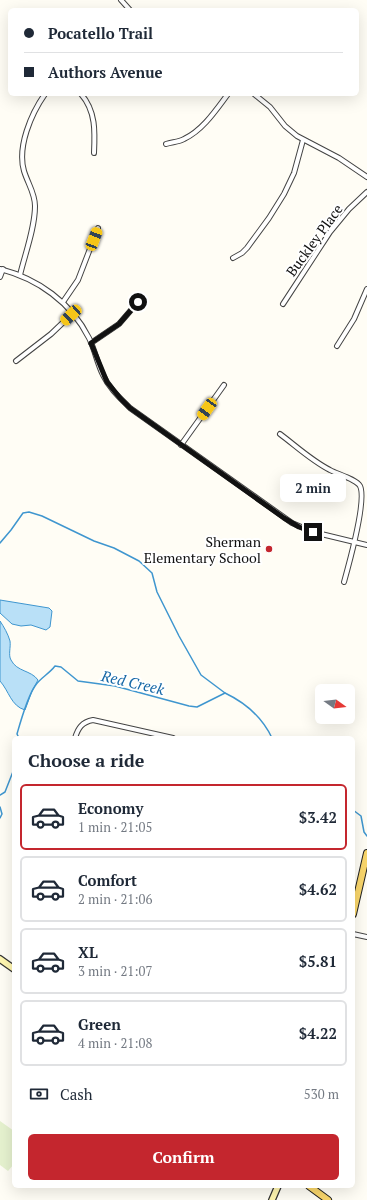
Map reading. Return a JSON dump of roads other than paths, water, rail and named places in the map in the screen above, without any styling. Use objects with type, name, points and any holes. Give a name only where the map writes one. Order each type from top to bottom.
[{"type":"main road","points":[[355,905],[367,853]]},
{"type":"main road","points":[[0,959],[12,968]]},
{"type":"main road","points":[[272,1200],[277,1188]]},
{"type":"main road","points":[[313,1188],[328,1200]]},
{"type":"street","points":[[121,0],[128,8]]},
{"type":"street","points":[[20,275],[32,227],[35,206],[32,189],[24,171],[22,162],[23,151],[25,138],[32,117],[44,96]]},
{"type":"street","points":[[82,96],[90,106],[93,116],[94,153]]},
{"type":"street","points":[[166,144],[184,139],[196,131],[205,123],[226,96]]},
{"type":"street","points":[[256,96],[270,107],[291,131],[303,140],[338,158],[367,177]]},
{"type":"street","points":[[233,258],[242,253],[278,204],[294,173],[303,140]]},
{"type":"street","name":"Buckley Place","points":[[283,304],[330,232],[349,209],[367,192]]},
{"type":"street","points":[[63,302],[78,280],[98,228]]},
{"type":"street","points":[[0,277],[1,269],[20,275],[63,302],[83,327],[91,343],[103,375],[111,389],[130,408],[292,523],[313,532],[367,545]]},
{"type":"street","points":[[337,346],[354,319],[367,289]]},
{"type":"street","points":[[91,343],[119,324],[138,302]]},
{"type":"street","points":[[16,361],[42,341],[73,313]]},
{"type":"street","points":[[182,445],[224,385]]},
{"type":"street","points":[[280,434],[329,470],[354,481],[360,486],[362,503],[359,522],[344,582]]},
{"type":"street","points":[[76,736],[81,726],[93,720],[164,736]]},
{"type":"street","points":[[355,934],[367,937]]},
{"type":"water","points":[[0,600],[49,608],[52,611],[50,627],[46,630],[31,625],[21,626],[12,624],[0,613]]},
{"type":"water","points":[[0,621],[10,641],[11,660],[17,667],[32,674],[38,680],[25,710],[13,702],[0,681]]},
{"type":"waterway","points":[[0,543],[23,513],[29,512],[42,516],[94,541],[114,548],[139,561],[152,573],[157,592],[201,675],[225,693]]},
{"type":"waterway","name":"Red Creek","points":[[18,736],[17,734],[24,709],[32,691],[37,683],[55,666],[61,667],[78,681],[115,686],[189,706],[197,707],[225,693],[240,701],[253,711],[271,736]]},
{"type":"waterway","name":"Red Creek","points":[[0,795],[5,792],[12,774]]},
{"type":"waterway","name":"Red Creek","points":[[0,807],[2,814],[0,818]]},
{"type":"waterway","name":"Red Creek","points":[[355,812],[361,816],[364,832],[367,836]]},
{"type":"place","name":"Sherman Elementary School","points":[[269,549]]}]
